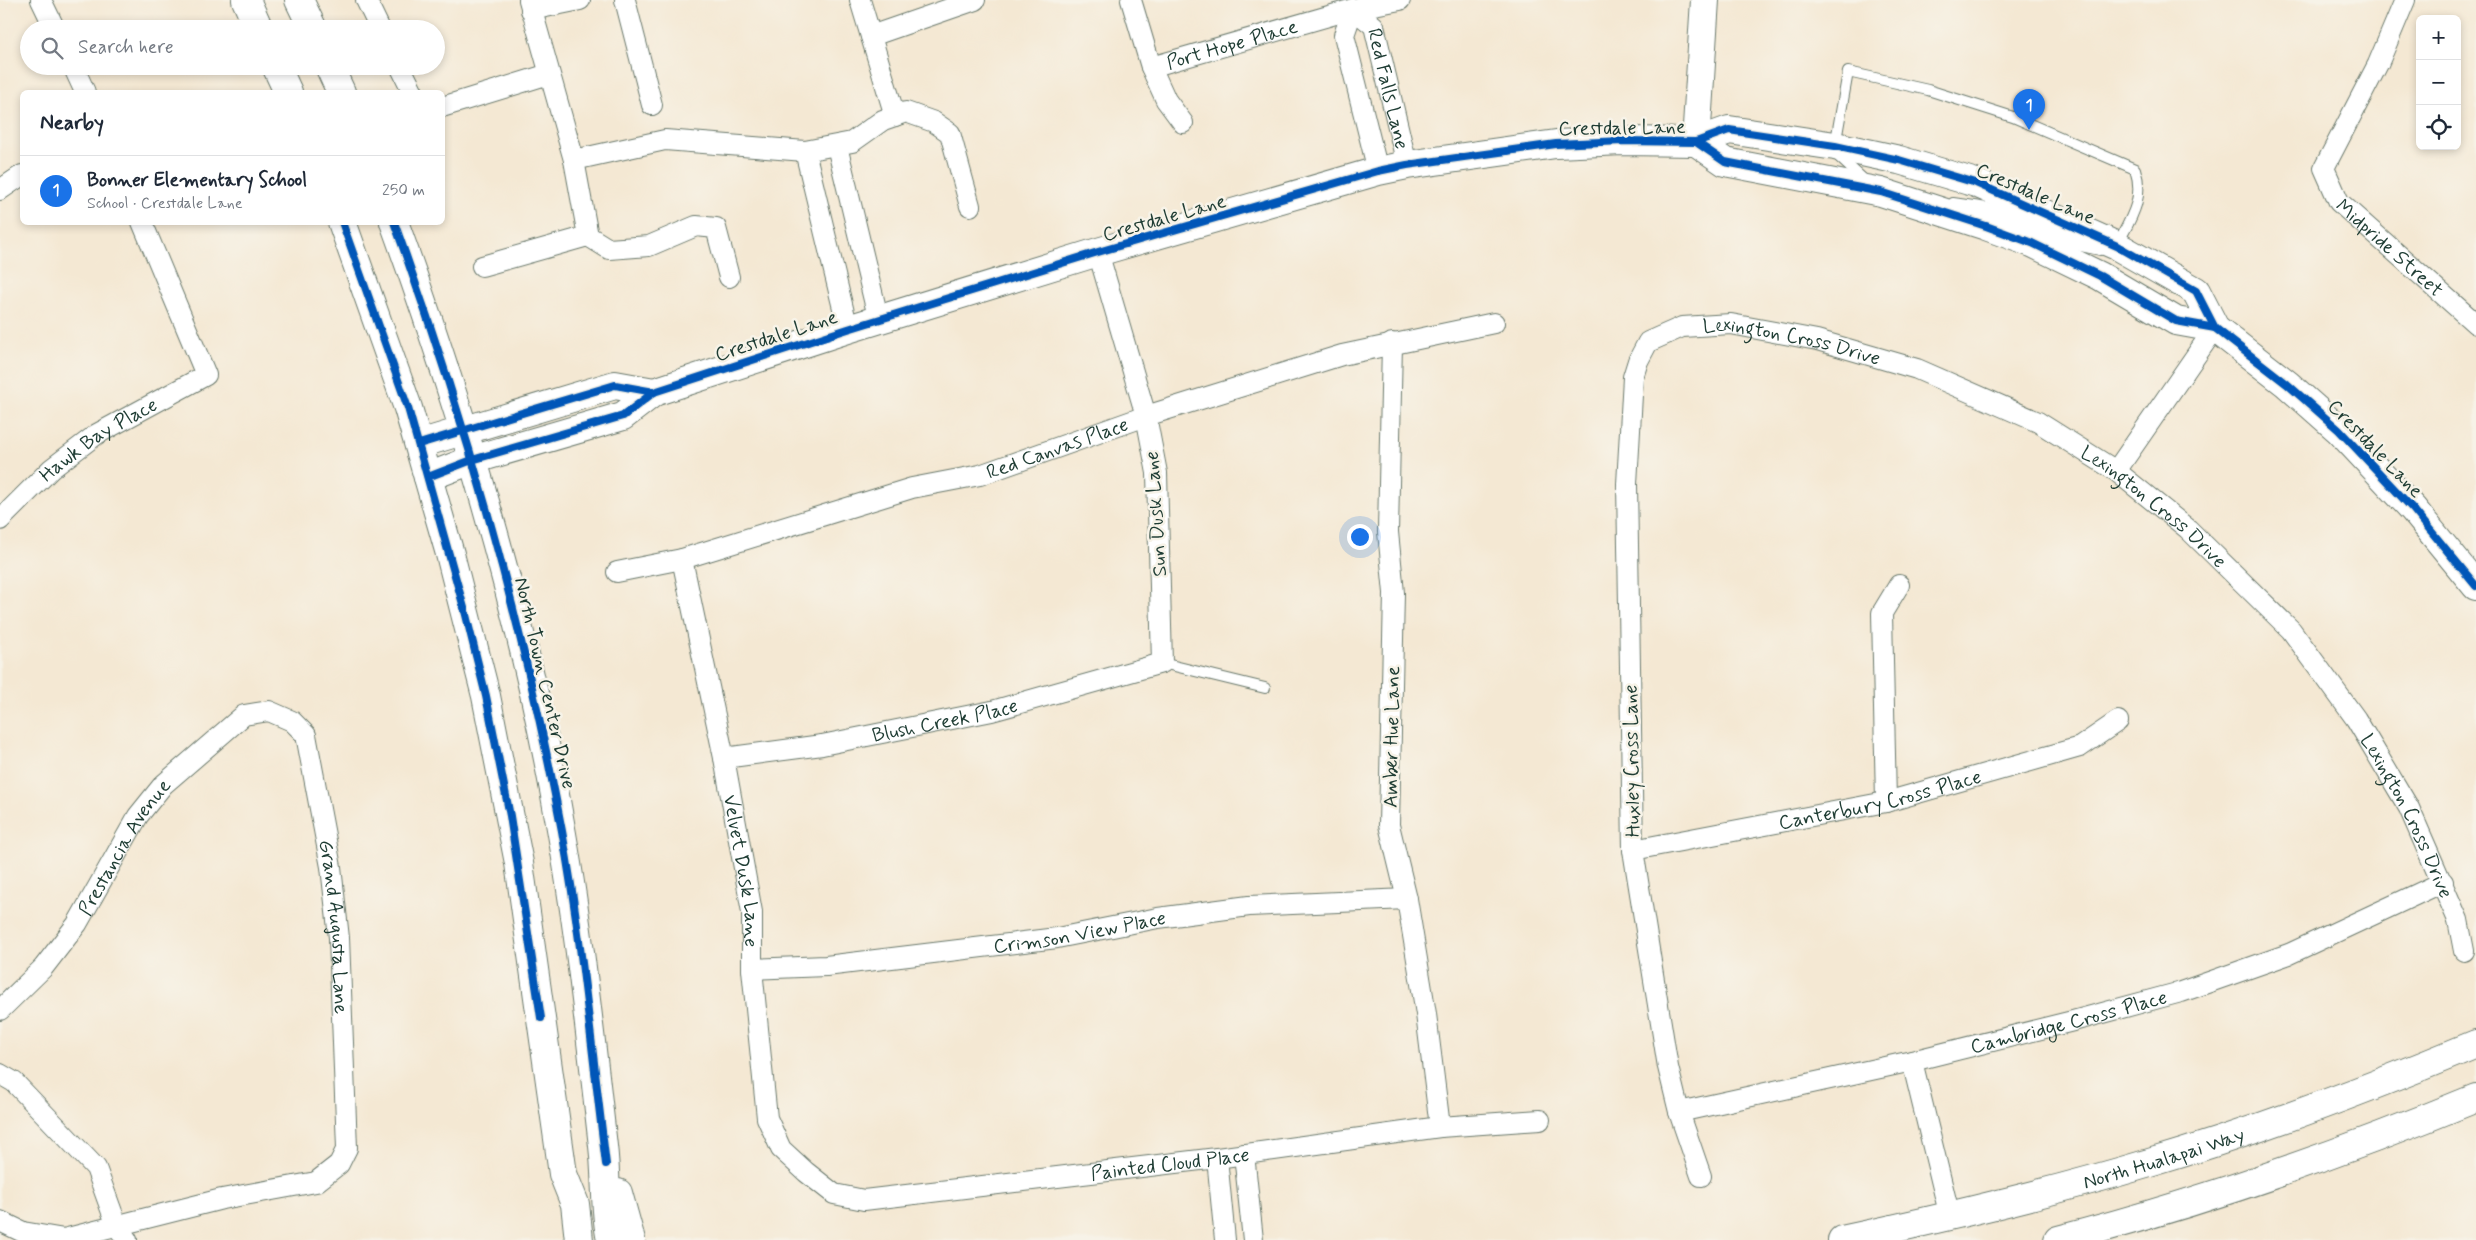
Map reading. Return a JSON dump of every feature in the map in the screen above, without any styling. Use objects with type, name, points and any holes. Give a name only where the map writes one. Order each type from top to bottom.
[{"type":"main road","points":[[246,0],[255,20]]},
{"type":"main road","points":[[299,0],[309,20]]},
{"type":"main road","points":[[1696,142],[1705,0]]},
{"type":"main road","points":[[280,75],[287,90]]},
{"type":"main road","points":[[333,75],[340,90]]},
{"type":"main road","name":"Crestdale Lane","points":[[428,476],[472,460],[623,416],[654,392],[848,329],[1098,252],[1378,171],[1407,165],[1556,144],[1623,141],[1696,142],[1729,130],[1835,146],[1899,160],[1976,183],[2117,246],[2196,291],[2215,328],[2287,384],[2339,430],[2414,509],[2476,586]]},
{"type":"main road","name":"Crestdale Lane","points":[[1696,142],[1725,162],[1881,192],[1935,208],[2032,243],[2116,284],[2176,321],[2215,328]]},
{"type":"main road","points":[[343,225],[419,444],[466,615],[506,791],[519,863],[563,1174],[575,1204],[579,1240]]},
{"type":"main road","name":"North Town Center Drive","points":[[395,225],[438,346],[514,607],[560,824],[580,954],[606,1164],[605,1201],[610,1240]]},
{"type":"main road","name":"Crestdale Lane","points":[[419,444],[463,429],[615,385],[654,392]]},
{"type":"main road","name":"North Hualapai Way","points":[[1842,1240],[1950,1217],[2082,1182],[2221,1140],[2366,1089],[2476,1044]]},
{"type":"main road","points":[[2058,1240],[2228,1190],[2338,1152],[2476,1098]]},
{"type":"main road","points":[[606,1164],[621,1200],[631,1240]]},
{"type":"main road","points":[[562,1240],[558,1207],[563,1174]]},
{"type":"street","points":[[42,0],[51,20]]},
{"type":"street","points":[[366,0],[376,20]]},
{"type":"street","points":[[580,0],[530,5],[574,160],[588,236]]},
{"type":"street","points":[[625,0],[652,105]]},
{"type":"street","points":[[860,0],[895,116]]},
{"type":"street","points":[[871,36],[975,0]]},
{"type":"street","points":[[1131,0],[1152,67],[1166,100],[1183,123]]},
{"type":"street","name":"Port Hope Place","points":[[1152,67],[1353,9],[1400,0]]},
{"type":"street","name":"Midpride Street","points":[[2405,0],[2378,64],[2324,168],[2339,202],[2476,324]]},
{"type":"street","name":"Red Falls Lane","points":[[1378,171],[1344,35],[1353,9],[1374,26],[1407,165]]},
{"type":"street","points":[[445,106],[549,74]]},
{"type":"street","points":[[77,75],[84,90]]},
{"type":"street","points":[[404,75],[412,90]]},
{"type":"street","points":[[574,160],[665,140],[805,151],[852,142],[883,120],[906,112],[934,122],[950,133],[970,206]]},
{"type":"street","points":[[837,146],[879,320]]},
{"type":"street","points":[[805,151],[848,329]]},
{"type":"street","points":[[0,190],[20,176]]},
{"type":"street","name":"Hawk Bay Place","points":[[0,520],[51,469],[97,434],[206,375],[143,225]]},
{"type":"street","points":[[482,266],[588,236],[609,249],[649,246],[696,226],[716,228],[729,277]]},
{"type":"street","name":"Sun Dusk Lane","points":[[1098,252],[1146,416],[1157,473],[1162,663]]},
{"type":"street","name":"Red Canvas Place","points":[[617,572],[682,559],[912,488],[980,475],[1146,416],[1342,355],[1494,322]]},
{"type":"street","name":"Lexington Cross Drive","points":[[1648,342],[1682,327],[1731,324],[1818,340],[1926,373],[2038,422],[2116,471],[2188,529],[2291,630],[2361,727],[2409,808],[2458,920],[2464,952]]},
{"type":"street","points":[[2116,471],[2215,328]]},
{"type":"street","name":"Huxley Cross Lane","points":[[1648,342],[1633,376],[1627,484],[1633,850],[1668,1068],[1679,1112],[1701,1176]]},
{"type":"street","name":"Amber Hue Lane","points":[[1392,343],[1388,532],[1394,593],[1389,825],[1407,899],[1426,1014],[1440,1127]]},
{"type":"street","name":"Velvet Dusk Lane","points":[[682,559],[724,758],[752,912],[752,969],[767,1118],[781,1148],[806,1172]]},
{"type":"street","points":[[1886,802],[1882,613],[1899,585]]},
{"type":"street","name":"Blush Creek Place","points":[[724,758],[822,746],[992,711],[1162,663]]},
{"type":"street","name":"Prestancia Avenue","points":[[0,1010],[43,968],[77,924],[138,816],[163,785],[244,715],[269,711]]},
{"type":"street","name":"Grand Augusta Lane","points":[[119,1235],[222,1199],[316,1182],[339,1164],[347,1148],[339,938],[331,867],[306,735],[292,721],[269,711]]},
{"type":"street","name":"Canterbury Cross Place","points":[[1633,850],[1886,802],[2080,747],[2118,721]]},
{"type":"street","name":"Cambridge Cross Place","points":[[1679,1112],[1912,1060],[2073,1021],[2181,992],[2289,954],[2443,882]]},
{"type":"street","name":"Crimson View Place","points":[[752,969],[826,966],[1057,938],[1158,918],[1249,906],[1407,899]]},
{"type":"street","points":[[1912,1060],[1950,1217]]},
{"type":"street","points":[[0,1074],[14,1082],[96,1168],[119,1235],[64,1239],[23,1232],[0,1221]]},
{"type":"street","name":"Painted Cloud Place","points":[[806,1172],[834,1194],[864,1200],[1217,1158],[1440,1127],[1540,1120]]},
{"type":"street","points":[[1244,1154],[1253,1240]]},
{"type":"street","points":[[1217,1158],[1225,1240]]},
{"type":"lane","points":[[1881,192],[1858,176],[1839,157],[1835,146],[1848,72],[1928,90],[2013,117],[2135,169],[2140,183],[2138,203],[2117,246],[2108,250],[2076,245],[1987,208],[1953,203],[1935,208]]},
{"type":"lane","points":[[1162,663],[1266,688]]},
{"type":"cycle path","points":[[428,477],[472,460],[623,416],[654,392],[848,329],[1098,252],[1378,171],[1407,165],[1556,144],[1623,141],[1696,142],[1729,130],[1835,146],[1899,160],[1976,183],[2117,246],[2196,291],[2215,328],[2287,384],[2339,430],[2413,509],[2476,586]]},
{"type":"cycle path","points":[[1696,142],[1725,162],[1881,192],[1986,226],[2032,243],[2100,276],[2176,321],[2215,328]]},
{"type":"cycle path","points":[[343,225],[408,408],[466,615],[486,696],[510,816],[541,1018]]},
{"type":"cycle path","points":[[395,225],[469,447],[511,599],[547,753],[569,872],[581,955],[606,1164]]},
{"type":"cycle path","points":[[419,444],[615,385],[654,392]]},
{"type":"place","name":"Bonner Elementary School","points":[[2029,130]]}]
